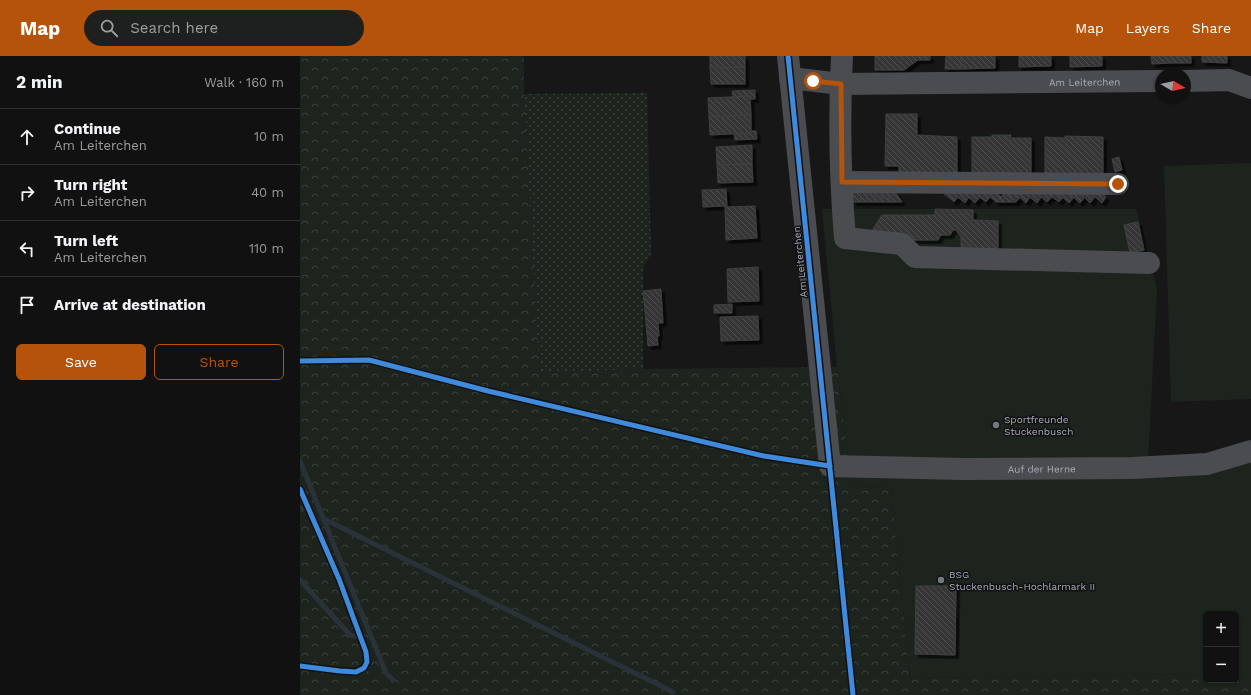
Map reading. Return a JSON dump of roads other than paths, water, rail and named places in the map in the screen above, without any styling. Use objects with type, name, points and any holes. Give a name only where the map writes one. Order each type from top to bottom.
[{"type":"street","name":"Am Leiterchen","points":[[788,56],[830,466]]},
{"type":"street","points":[[842,56],[842,182],[845,238],[902,244],[915,257],[1149,263]]},
{"type":"street","name":"Am Leiterchen","points":[[790,78],[841,84],[1155,81]]},
{"type":"street","points":[[1191,81],[1229,80],[1251,88]]},
{"type":"street","points":[[842,182],[1118,184]]},
{"type":"street","name":"Auf der Herne","points":[[830,466],[963,469],[1133,468],[1207,464],[1251,451]]},
{"type":"waterway","points":[[300,461],[386,673],[393,680]]},
{"type":"waterway","points":[[324,519],[673,692]]},
{"type":"waterway","points":[[300,580],[350,635],[355,636]]},
{"type":"place","name":"Sportfreunde Stuckenbusch","points":[[996,425]]},
{"type":"place","name":"BSG Stuckenbusch-Hochlarmark II","points":[[941,580]]}]
